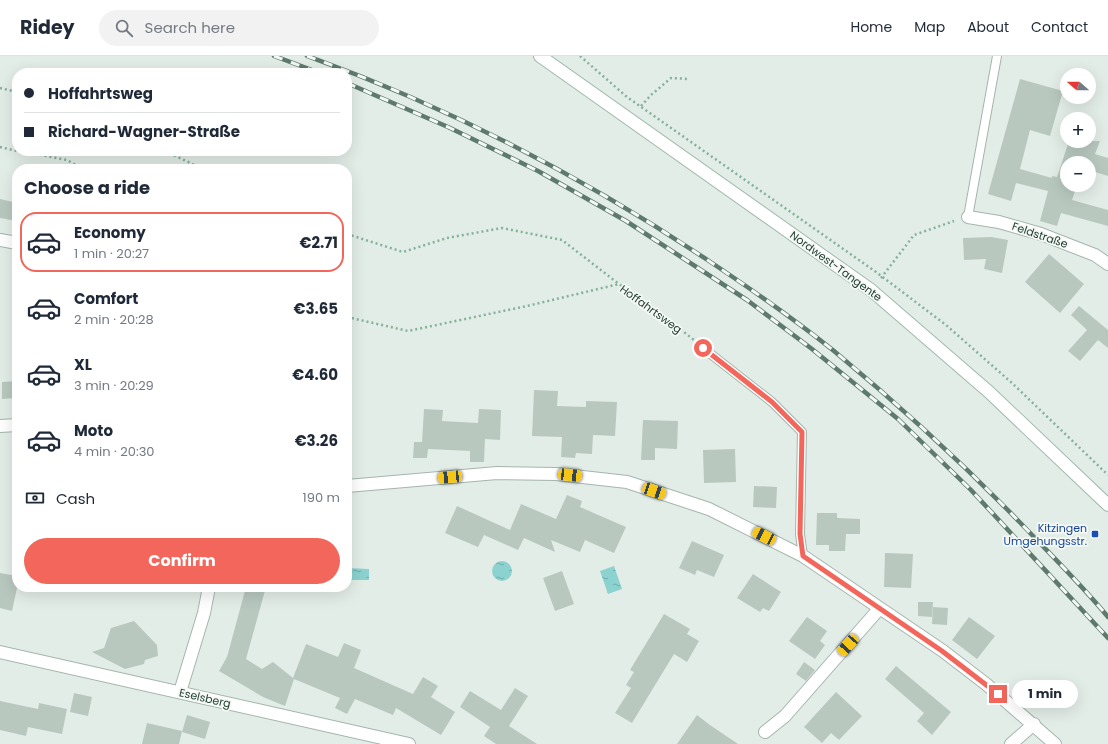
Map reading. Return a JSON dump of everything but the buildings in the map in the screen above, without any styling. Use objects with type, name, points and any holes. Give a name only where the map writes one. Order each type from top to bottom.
[{"type":"street","name":"Nordwest-Tangente","points":[[540,56],[871,290],[989,392],[1108,505]]},
{"type":"street","name":"Feldstraße","points":[[968,217],[999,222],[1041,234],[1094,255],[1108,264]]},
{"type":"street","points":[[0,240],[12,242]]},
{"type":"street","points":[[0,426],[12,425]]},
{"type":"street","points":[[352,486],[497,473],[556,474],[627,482],[709,509],[803,556],[942,651],[986,684],[1034,724],[1055,744]]},
{"type":"street","points":[[180,692],[204,613],[208,592]]},
{"type":"street","points":[[765,732],[785,716],[880,609]]},
{"type":"street","name":"Eselsberg","points":[[0,652],[409,744]]},
{"type":"street","points":[[1011,744],[1034,724]]},
{"type":"lane","points":[[968,217],[997,56]]},
{"type":"lane","points":[[703,348],[772,402],[802,432],[800,534],[803,556]]},
{"type":"path","points":[[629,120],[651,95],[671,78],[689,79]]},
{"type":"path","points":[[0,88],[12,91]]},
{"type":"path","points":[[0,147],[12,150]]},
{"type":"path","points":[[45,156],[67,160],[74,164]]},
{"type":"path","points":[[176,156],[192,164]]},
{"type":"path","points":[[871,290],[914,235],[968,217]]},
{"type":"path","points":[[352,236],[403,252],[447,238],[502,228],[562,240],[619,284]]},
{"type":"path","name":"Hoffahrtsweg","points":[[352,318],[408,331],[527,306],[619,284],[655,309],[703,348]]},
{"type":"water","points":[[502,561],[509,564],[512,571],[509,578],[502,581],[495,578],[492,571],[495,564]]},
{"type":"water","points":[[614,566],[622,589],[608,594],[600,571]]},
{"type":"water","points":[[352,568],[369,569],[369,580],[352,580]]},
{"type":"railway","points":[[274,56],[306,68]]},
{"type":"railway","points":[[307,56],[339,68]]},
{"type":"railway","points":[[352,73],[463,121],[564,173],[661,230],[709,261],[804,327],[886,395],[937,441],[1010,512],[1072,576],[1108,617]]},
{"type":"railway","points":[[352,85],[448,127],[538,171],[626,221],[747,300],[812,349],[898,419],[971,490],[1108,638]]},
{"type":"place","name":"Kitzingen Umgehungsstr.","points":[[1095,534]]},
{"type":"route","points":[[703,348],[772,402],[802,432],[800,534],[803,556],[942,651],[998,694]]}]
